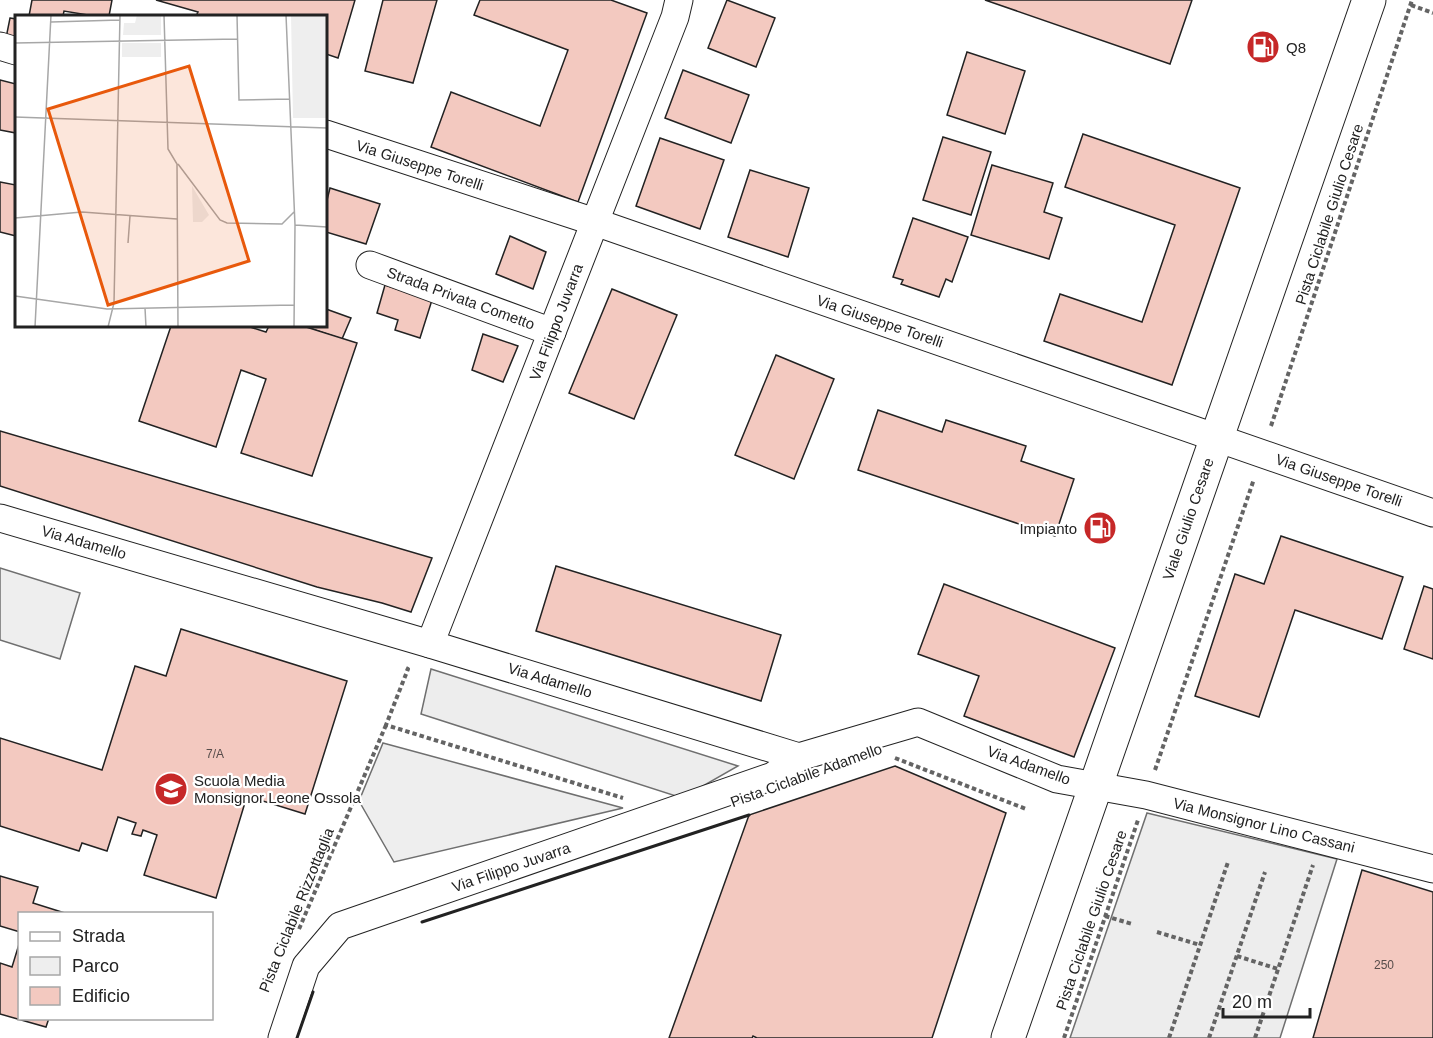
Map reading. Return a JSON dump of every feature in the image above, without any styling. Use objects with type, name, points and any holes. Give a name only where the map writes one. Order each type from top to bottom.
[{"type":"main road","name":"Viale Giulio Cesare","points":[[1008,1038],[1369,0]]},
{"type":"street","name":"Via Filippo Juvarra","points":[[430,644],[680,0]]},
{"type":"street","points":[[0,46],[15,51]]},
{"type":"street","name":"Via Giuseppe Torelli","points":[[327,134],[595,222],[1433,513]]},
{"type":"street","name":"Strada Privata Cometto","points":[[369,265],[552,332]]},
{"type":"street","name":"Via Adamello","points":[[0,518],[430,644],[799,757],[918,722],[1057,779],[1095,786]]},
{"type":"street","name":"Via Filippo Juvarra","points":[[282,1038],[306,966],[340,926],[773,776],[799,757]]},
{"type":"street","name":"Via Monsignor Lino Cassani","points":[[1095,786],[1155,797],[1433,869]]},
{"type":"path","points":[[1412,3],[1433,13]]},
{"type":"path","name":"Pista Ciclabile Giulio Cesare","points":[[1268,436],[1412,3]]},
{"type":"path","points":[[1155,770],[1255,476]]},
{"type":"path","points":[[397,666],[408,669],[386,725],[626,798]]},
{"type":"path","name":"Pista Ciclabile Rizzottaglia","points":[[297,933],[386,725]]},
{"type":"path","name":"Pista Ciclabile Adamello","points":[[892,757],[1026,809]]},
{"type":"path","name":"Pista Ciclabile Giulio Cesare","points":[[1064,1038],[1141,810]]},
{"type":"path","points":[[1168,1038],[1228,862]]},
{"type":"path","points":[[1255,1038],[1313,864]]},
{"type":"path","points":[[1209,1038],[1265,872]]},
{"type":"path","points":[[1106,916],[1132,924]]},
{"type":"path","points":[[1157,932],[1200,945]]},
{"type":"path","points":[[1237,956],[1278,969]]},
{"type":"green space","points":[[0,568],[80,593],[60,659],[0,640]]},
{"type":"green space","points":[[383,743],[623,808],[394,862],[359,801]]},
{"type":"shaded area","points":[[431,669],[738,766],[682,798],[421,714]]},
{"type":"shaded area","points":[[1147,813],[1337,859],[1280,1038],[1070,1038]]},
{"type":"building","points":[[32,0],[112,0],[109,15],[88,15],[64,11],[63,15],[29,15]]},
{"type":"building","points":[[156,0],[355,0],[338,58],[327,54],[327,15],[196,15],[198,12]]},
{"type":"building","points":[[383,0],[437,0],[413,83],[365,71]]},
{"type":"building","points":[[480,0],[611,0],[647,13],[578,202],[431,147],[451,92],[540,126],[568,50],[474,15]]},
{"type":"building","points":[[727,0],[775,18],[756,67],[708,48]]},
{"type":"building","points":[[985,0],[1192,0],[1170,64]]},
{"type":"building","points":[[10,18],[15,19],[15,45],[5,43]]},
{"type":"building","points":[[967,52],[1025,71],[1005,134],[947,115]]},
{"type":"building","points":[[683,70],[749,95],[731,143],[665,118]]},
{"type":"building","points":[[0,80],[15,84],[15,133],[0,130]]},
{"type":"building","points":[[1083,134],[1240,188],[1172,385],[1044,341],[1060,294],[1142,322],[1175,225],[1065,187]]},
{"type":"building","points":[[943,137],[991,152],[971,215],[923,200]]},
{"type":"building","points":[[660,138],[724,160],[700,229],[636,206]]},
{"type":"building","points":[[992,165],[1053,183],[1044,212],[1062,218],[1049,259],[971,235]]},
{"type":"building","points":[[750,170],[809,188],[788,257],[728,237]]},
{"type":"building","points":[[0,182],[15,185],[15,236],[0,232]]},
{"type":"building","points":[[330,188],[380,204],[366,244],[327,232],[327,200]]},
{"type":"building","points":[[913,218],[968,237],[952,282],[946,279],[939,297],[901,284],[903,280],[893,277]]},
{"type":"building","points":[[510,236],[546,252],[533,289],[496,274]]},
{"type":"building","points":[[385,285],[432,300],[420,338],[395,330],[398,320],[377,313]]},
{"type":"building","points":[[612,289],[677,315],[634,419],[569,393]]},
{"type":"building","points":[[327,309],[351,318],[342,339],[306,327],[327,327]]},
{"type":"building","points":[[171,327],[250,327],[266,332],[268,327],[306,327],[357,343],[312,476],[241,453],[266,379],[241,370],[216,447],[139,421]]},
{"type":"building","points":[[483,334],[518,346],[503,382],[472,370]]},
{"type":"building","points":[[776,355],[834,379],[794,479],[735,455]]},
{"type":"building","points":[[878,410],[942,432],[946,420],[1026,446],[1021,461],[1074,479],[1055,536],[858,470]]},
{"type":"building","points":[[0,431],[432,558],[411,612],[317,587],[0,486]]},
{"type":"building","points":[[1281,536],[1403,577],[1382,639],[1295,610],[1259,717],[1195,696],[1235,574],[1264,584]]},
{"type":"building","points":[[556,566],[781,635],[761,701],[536,631]]},
{"type":"building","points":[[944,584],[1115,648],[1074,757],[964,716],[979,676],[918,654]]},
{"type":"building","points":[[1424,586],[1433,589],[1433,659],[1404,649]]},
{"type":"building","points":[[181,629],[347,681],[305,814],[247,796],[216,898],[144,875],[157,835],[143,830],[141,836],[132,834],[136,823],[118,817],[107,851],[82,843],[79,851],[0,826],[0,738],[102,770],[135,666],[166,676]]},
{"type":"building","points":[[895,766],[1006,813],[932,1038],[757,1038],[753,1036],[752,1038],[669,1038],[749,815]]},
{"type":"building","points":[[1362,870],[1433,892],[1433,1038],[1313,1038]]},
{"type":"building","points":[[0,876],[38,887],[33,903],[62,912],[18,912],[18,931],[0,926]]},
{"type":"building","points":[[18,948],[18,1019],[0,1014],[0,963],[12,967]]},
{"type":"building","points":[[21,1020],[48,1020],[46,1027]]},
{"type":"wall","points":[[422,922],[749,815]]},
{"type":"wall","points":[[297,1038],[313,992]]},
{"type":"place","name":"Q8","points":[[1263,47]]},
{"type":"place","name":"Impianto","points":[[1100,528]]},
{"type":"place","name":"Scuola Media Monsignor Leone Ossola","points":[[171,789]]}]
